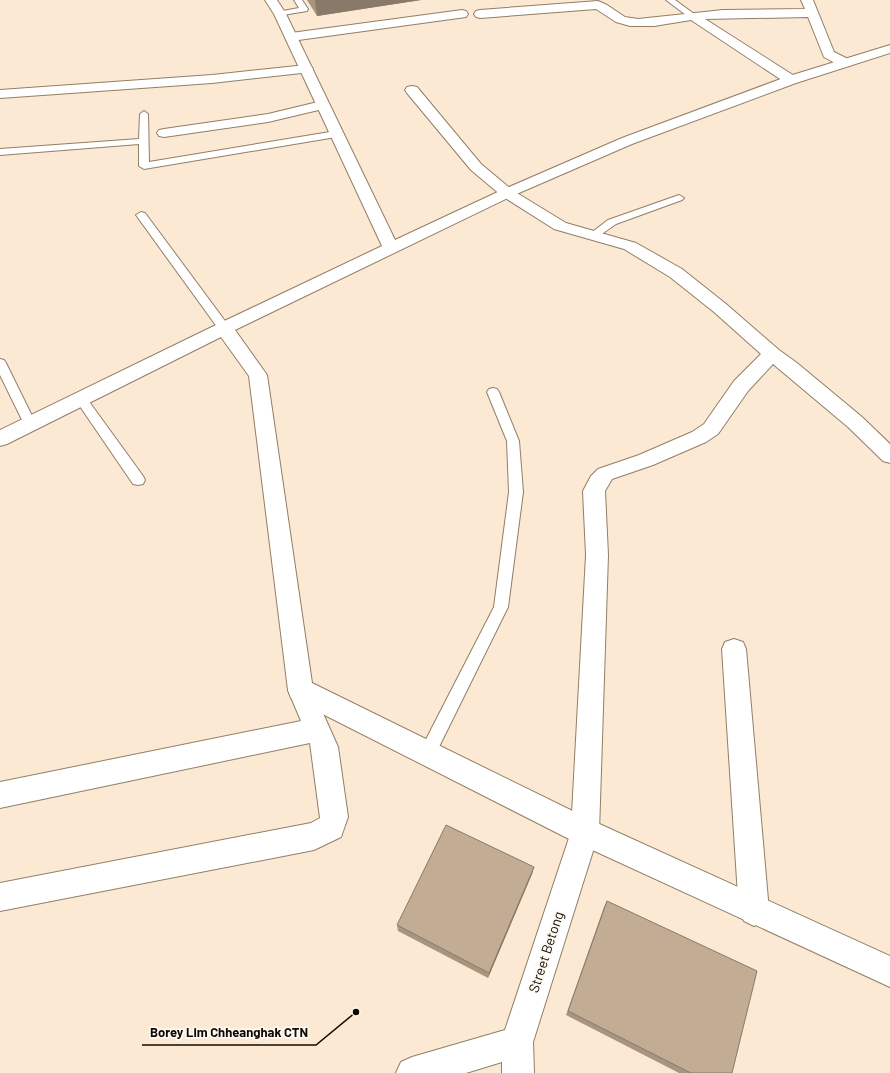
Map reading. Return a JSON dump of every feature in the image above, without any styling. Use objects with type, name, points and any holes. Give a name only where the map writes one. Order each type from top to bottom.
[{"type":"street","points":[[271,0],[280,14],[391,248]]},
{"type":"street","points":[[807,0],[811,13],[829,54],[845,63]]},
{"type":"street","points":[[480,14],[598,5],[607,8],[618,20],[630,23],[736,13],[811,13]]},
{"type":"street","points":[[291,37],[462,14]]},
{"type":"street","points":[[693,16],[791,80]]},
{"type":"street","points":[[0,439],[224,328],[507,193],[627,141],[791,80],[890,49]]},
{"type":"street","points":[[0,94],[196,80],[306,69]]},
{"type":"street","points":[[412,90],[476,167],[507,193],[560,226],[630,246],[676,273],[720,308],[772,354],[790,367],[849,417],[890,456]]},
{"type":"street","points":[[164,133],[268,118],[322,105]]},
{"type":"street","points":[[0,897],[314,836],[330,827],[334,817],[325,747],[300,690],[258,375],[224,328]]},
{"type":"street","name":"Street Betong","points":[[518,1073],[517,1042],[585,832],[596,555],[594,491],[598,482],[605,474],[646,460],[699,437],[711,429],[741,386],[772,354]]},
{"type":"street","points":[[734,649],[754,911]]},
{"type":"street","points":[[300,690],[585,832],[754,911],[890,972]]},
{"type":"street","points":[[0,795],[318,730]]},
{"type":"street","points":[[412,1073],[517,1042]]},
{"type":"lane","points":[[280,14],[304,10],[298,0]]},
{"type":"lane","points":[[670,0],[693,16]]},
{"type":"lane","points":[[144,114],[144,166],[336,134]]},
{"type":"lane","points":[[0,152],[143,141]]},
{"type":"lane","points":[[592,236],[612,222],[679,198]]},
{"type":"lane","points":[[141,215],[224,328]]},
{"type":"lane","points":[[0,363],[30,424]]},
{"type":"lane","points":[[427,754],[501,607],[516,492],[513,441],[492,392]]},
{"type":"lane","points":[[81,399],[138,480]]},
{"type":"building","points":[[446,825],[534,867],[489,973],[397,925]]},
{"type":"building","points":[[607,901],[757,971],[732,1073],[691,1073],[568,1011]]},
{"type":"place","name":"Borey Lim Chheanghak CTN","points":[[356,1012]]}]
